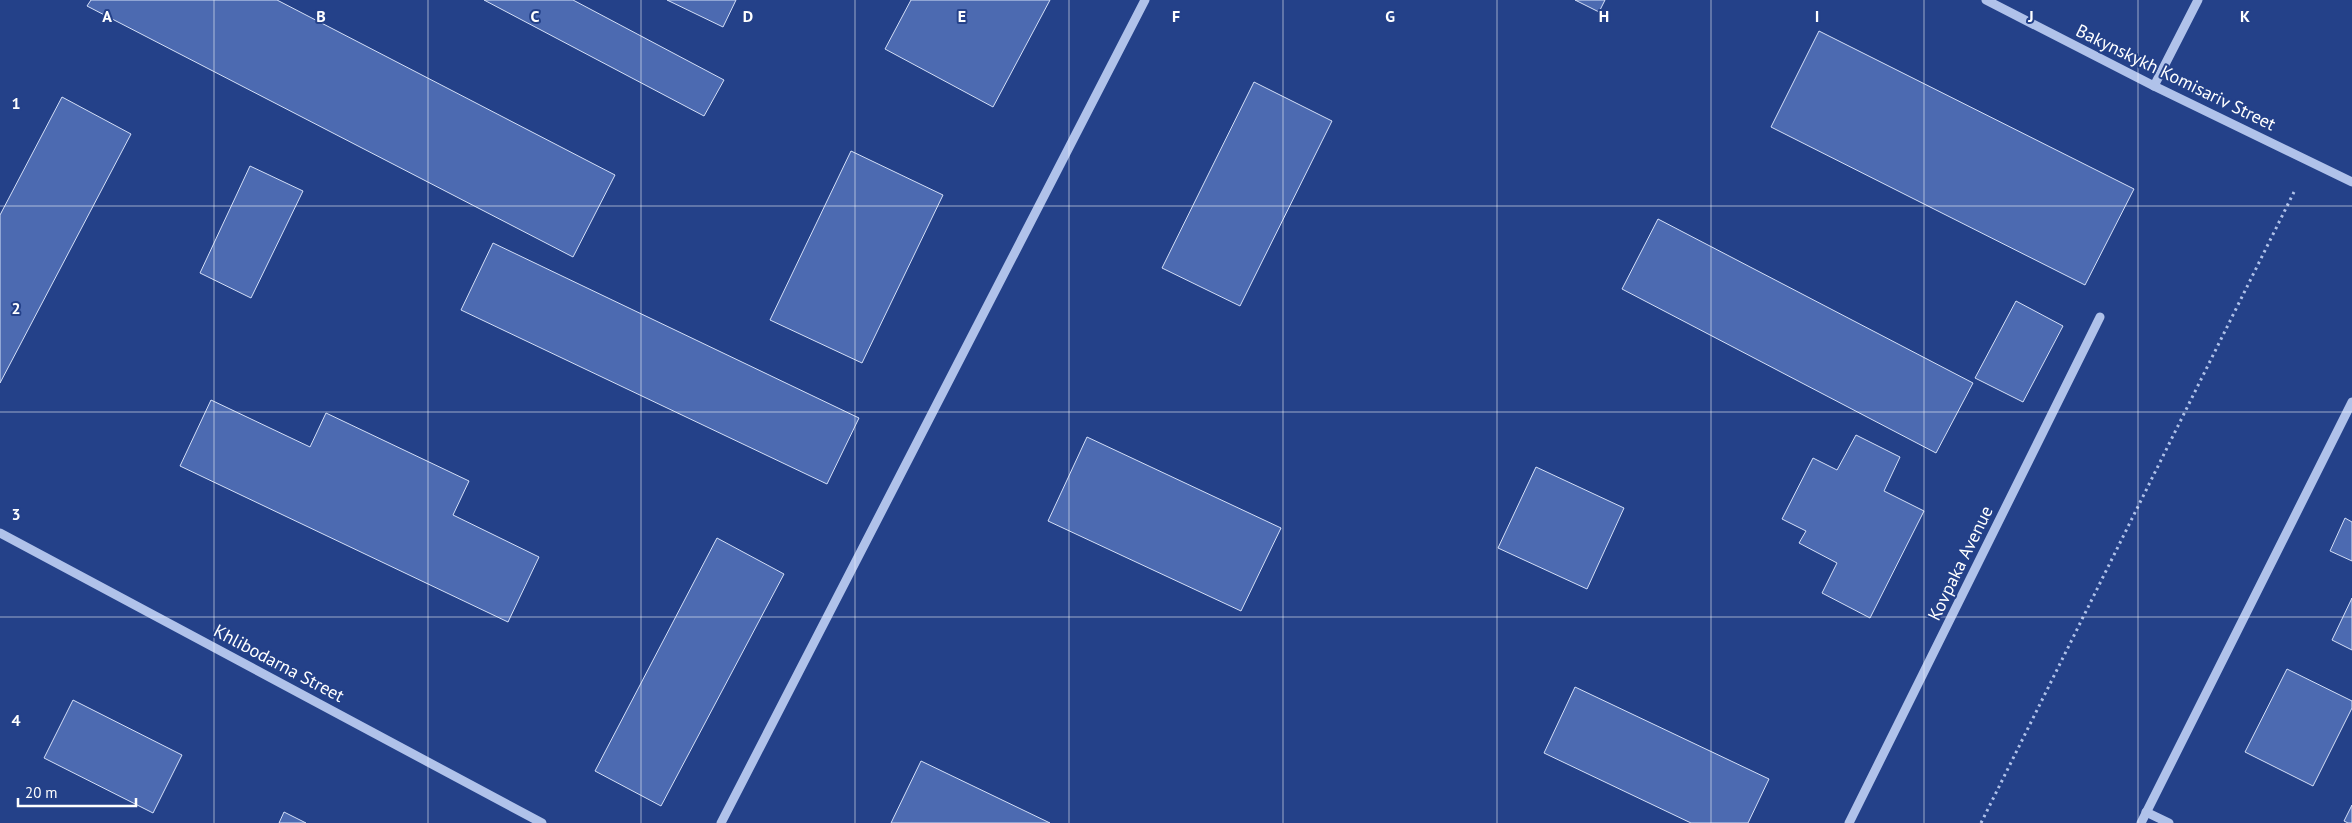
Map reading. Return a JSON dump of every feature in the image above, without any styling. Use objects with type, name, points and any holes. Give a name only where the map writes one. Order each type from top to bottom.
[{"type":"street","points":[[721,823],[1145,0]]},
{"type":"street","name":"Bakynskykh Komisariv Street","points":[[1986,0],[2154,86],[2352,182]]},
{"type":"street","points":[[2154,86],[2198,0]]},
{"type":"street","name":"Kovpaka Avenue","points":[[1849,823],[2100,317]]},
{"type":"street","points":[[2140,823],[2352,402]]},
{"type":"street","name":"Khlibodarna Street","points":[[0,532],[542,823]]},
{"type":"street","points":[[2146,812],[2169,823]]},
{"type":"path","points":[[1981,823],[2294,192]]},
{"type":"building","points":[[91,0],[277,0],[615,175],[573,257],[87,6]]},
{"type":"building","points":[[484,0],[573,0],[724,80],[704,116]]},
{"type":"building","points":[[667,0],[736,0],[723,27]]},
{"type":"building","points":[[911,0],[1050,0],[993,107],[885,49]]},
{"type":"building","points":[[1575,0],[1605,0],[1599,12]]},
{"type":"building","points":[[1819,31],[2134,189],[2085,285],[1771,127]]},
{"type":"building","points":[[1254,82],[1332,121],[1240,306],[1162,268]]},
{"type":"building","points":[[62,97],[131,134],[0,383],[0,215]]},
{"type":"building","points":[[851,151],[943,195],[862,363],[770,320]]},
{"type":"building","points":[[250,166],[303,191],[251,298],[200,273]]},
{"type":"building","points":[[1658,219],[1973,383],[1936,453],[1622,289]]},
{"type":"building","points":[[493,243],[859,418],[827,484],[461,310]]},
{"type":"building","points":[[2016,301],[2063,326],[2023,402],[1975,378]]},
{"type":"building","points":[[211,400],[310,447],[326,413],[469,481],[453,515],[539,557],[508,622],[180,466]]},
{"type":"building","points":[[1856,435],[1900,457],[1884,491],[1924,511],[1870,618],[1822,593],[1837,563],[1799,543],[1806,531],[1782,519],[1813,458],[1837,470]]},
{"type":"building","points":[[1087,437],[1281,528],[1241,611],[1048,521]]},
{"type":"building","points":[[1536,467],[1624,508],[1587,589],[1498,548]]},
{"type":"building","points":[[2345,518],[2352,522],[2352,561],[2330,551]]},
{"type":"building","points":[[717,538],[784,574],[661,806],[595,771]]},
{"type":"building","points":[[2352,598],[2352,650],[2332,640]]},
{"type":"building","points":[[2287,669],[2352,701],[2352,708],[2313,786],[2245,752]]},
{"type":"building","points":[[1575,687],[1769,779],[1748,823],[1691,823],[1544,753]]},
{"type":"building","points":[[73,700],[182,755],[153,813],[44,758]]},
{"type":"building","points":[[921,761],[1050,823],[891,823]]},
{"type":"building","points":[[2352,805],[2352,823],[2348,823],[2344,821]]},
{"type":"building","points":[[284,812],[306,823],[279,823]]}]
